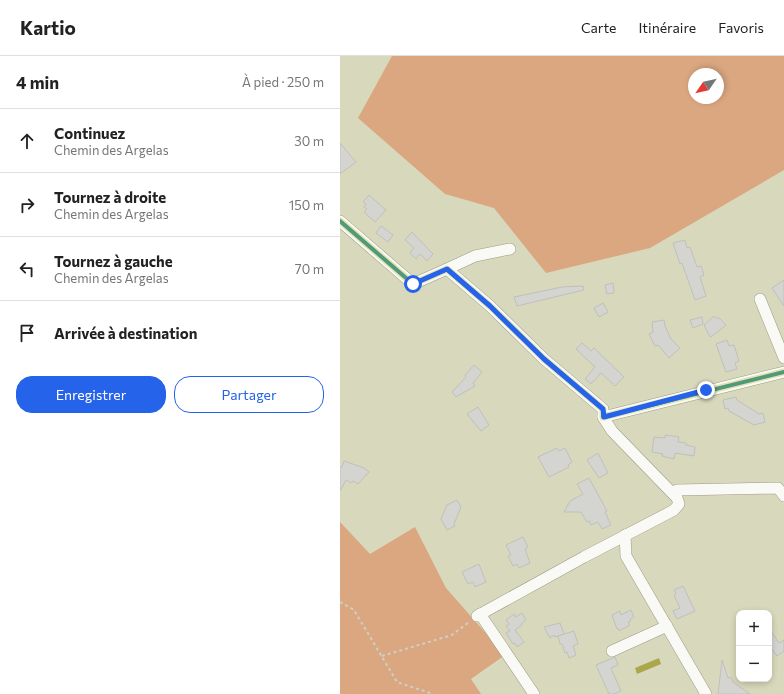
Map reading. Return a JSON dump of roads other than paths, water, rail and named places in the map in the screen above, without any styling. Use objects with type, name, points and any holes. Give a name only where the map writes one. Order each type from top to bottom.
[{"type":"street","points":[[340,221],[413,284],[474,256],[510,249]]},
{"type":"street","points":[[447,269],[490,306],[544,359],[603,409],[604,417],[612,431],[673,493],[680,504],[674,510],[478,615],[534,694]]},
{"type":"street","points":[[760,299],[784,358]]},
{"type":"street","points":[[604,417],[784,372]]},
{"type":"street","points":[[673,493],[677,490],[778,488],[784,496]]},
{"type":"street","points":[[625,535],[626,556],[706,694]]},
{"type":"street","points":[[612,651],[667,626]]}]
